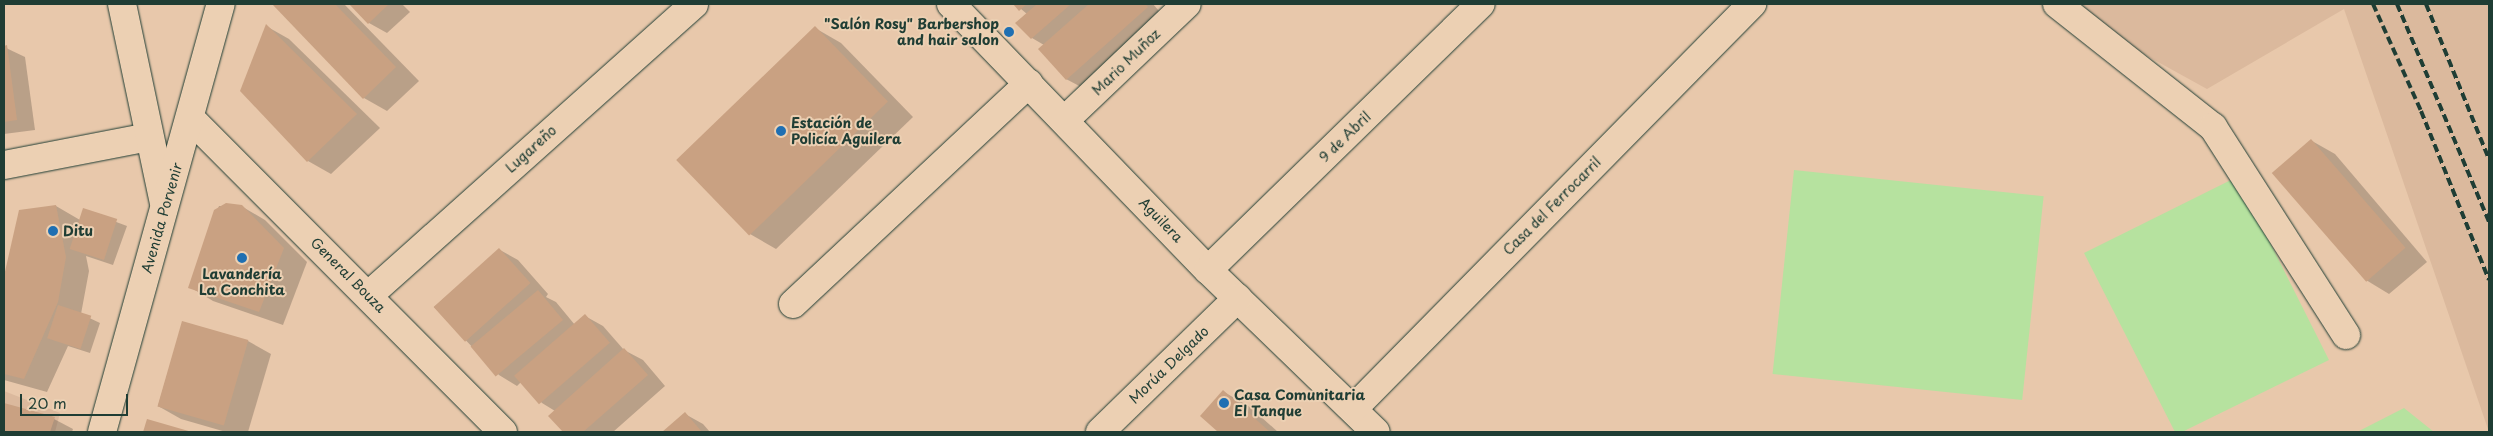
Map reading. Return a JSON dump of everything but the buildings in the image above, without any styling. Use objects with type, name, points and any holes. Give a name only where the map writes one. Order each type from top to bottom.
[{"type":"street","points":[[122,4],[148,137],[165,206]]},
{"type":"street","name":"Avenida Porvenir","points":[[102,432],[191,119],[221,4]]},
{"type":"street","name":"Lugareño","points":[[369,295],[694,4]]},
{"type":"street","name":"Aguilera","points":[[951,4],[1208,270],[1376,432]]},
{"type":"street","name":"Mario Muñoz","points":[[1065,120],[1187,4]]},
{"type":"street","name":"9 de Abril","points":[[1208,270],[1481,4]]},
{"type":"street","name":"Casa del Ferrocarril","points":[[1352,409],[1752,4]]},
{"type":"street","points":[[2057,4],[2213,127],[2346,334]]},
{"type":"street","points":[[793,304],[1029,83]]},
{"type":"street","name":"General Bouza","points":[[191,119],[369,295],[503,432]]},
{"type":"street","points":[[4,165],[148,137]]},
{"type":"street","name":"Morúa Delgado","points":[[1100,432],[1238,298]]},
{"type":"shaded area","points":[[2081,4],[2489,4],[2489,432],[2344,9],[2207,89],[2120,41]]},
{"type":"shaded area","points":[[4,391],[60,413],[55,432],[4,432]]},
{"type":"green space","points":[[1794,170],[2044,196],[2022,400],[1773,374]]},
{"type":"green space","points":[[2237,177],[2329,360],[2182,432],[2175,432],[2084,253]]},
{"type":"green space","points":[[2404,408],[2434,432],[2357,432]]},
{"type":"railway","points":[[2373,4],[2421,111],[2489,280]]},
{"type":"railway","points":[[2397,4],[2489,222]]},
{"type":"railway","points":[[2426,4],[2489,159]]},
{"type":"place","name":"\"Salón Rosy\" Barbershop and hair salon","points":[[1009,32]]},
{"type":"place","name":"Estación de Policía Aguilera","points":[[781,131]]},
{"type":"place","name":"Ditu","points":[[53,231]]},
{"type":"place","name":"Lavandería La Conchita","points":[[242,258]]},
{"type":"place","name":"Casa Comunitaria El Tanque","points":[[1224,403]]}]
